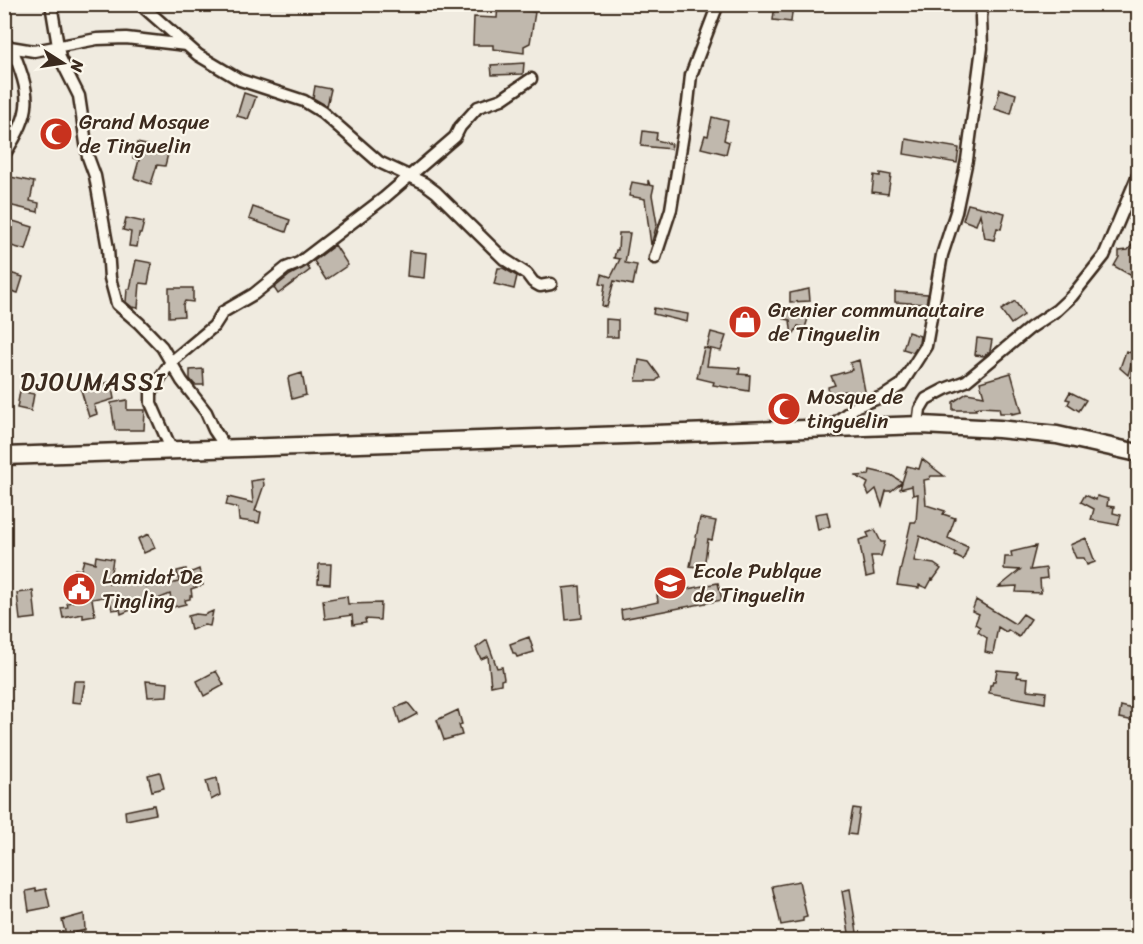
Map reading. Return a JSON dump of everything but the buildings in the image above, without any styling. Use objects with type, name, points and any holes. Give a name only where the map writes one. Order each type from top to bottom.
[{"type":"main road","points":[[4,456],[918,425],[999,429],[1057,435],[1138,453]]},
{"type":"street","points":[[51,4],[63,67],[79,96],[88,157],[95,176],[108,249],[110,278],[117,304],[162,347],[182,381],[206,412],[214,430],[227,449]]},
{"type":"street","points":[[140,4],[198,56],[240,80],[304,101],[322,112],[379,162],[409,178],[424,183],[436,192],[504,259],[526,274],[533,282],[540,286],[551,284]]},
{"type":"street","points":[[655,258],[672,203],[691,75],[718,4]]},
{"type":"street","points":[[828,428],[857,406],[884,396],[901,385],[926,346],[942,255],[956,212],[967,160],[982,48],[983,4]]},
{"type":"street","points":[[8,47],[34,51],[98,39],[126,38],[186,45]]},
{"type":"street","points":[[4,154],[27,114],[28,94],[8,47]]},
{"type":"street","points":[[172,451],[151,403],[151,392],[171,362],[214,326],[224,312],[254,294],[286,268],[299,263],[409,178],[455,137],[460,127],[478,107],[502,99],[531,79]]},
{"type":"street","points":[[918,425],[920,409],[926,399],[966,381],[1072,296],[1104,256],[1138,175]]},
{"type":"place","name":"Grand Mosque de Tinguelin","points":[[56,134]]},
{"type":"place","name":"Grenier communautaire de Tinguelin","points":[[745,322]]},
{"type":"place","name":"Mosque de tinguelin","points":[[784,409]]},
{"type":"place","name":"Ecole Publque de Tinguelin","points":[[670,583]]},
{"type":"place","name":"Lamidat De Tingling","points":[[79,589]]},
{"type":"district","name":"DJOUMASSI","points":[[93,382]]}]
